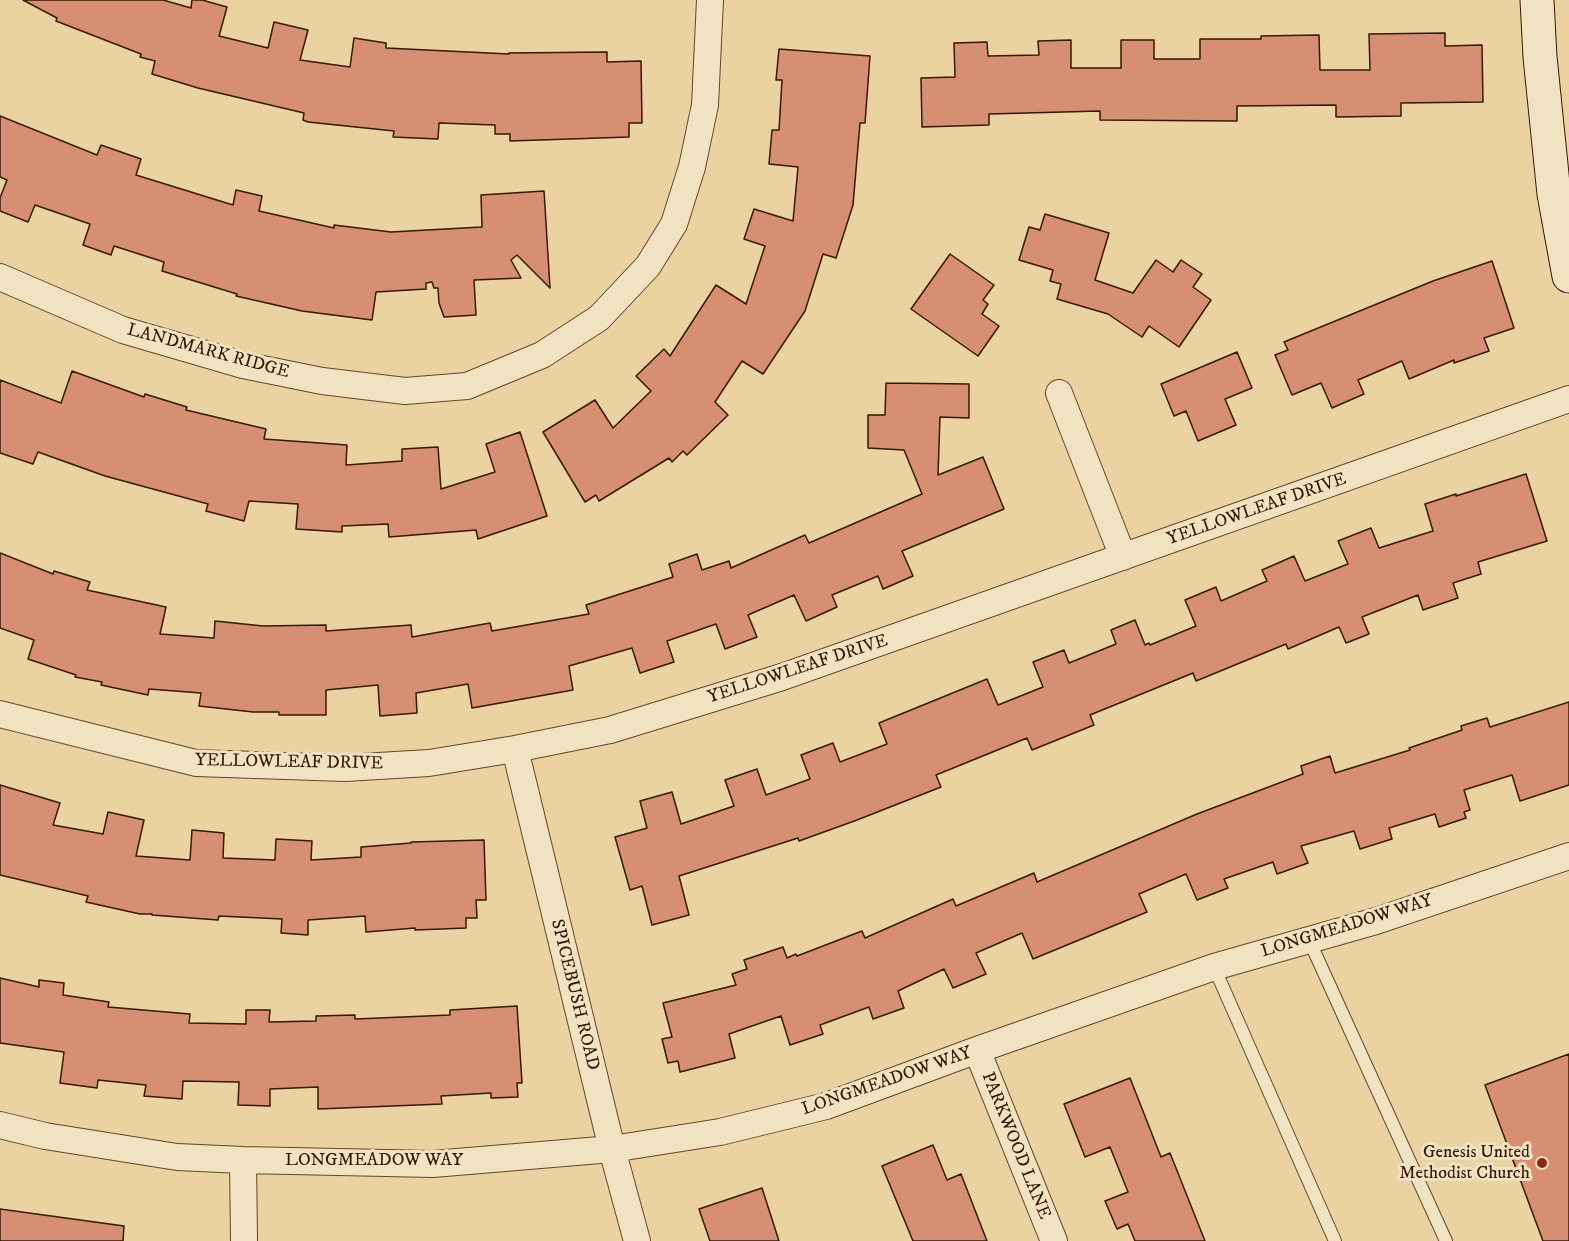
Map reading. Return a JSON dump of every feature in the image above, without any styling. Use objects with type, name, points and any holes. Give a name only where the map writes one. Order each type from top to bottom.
[{"type":"main road","points":[[1537,0],[1540,57],[1554,194],[1569,276]]},
{"type":"street","name":"LANDMARK RIDGE","points":[[0,277],[123,330],[243,365],[322,381],[405,391],[467,386],[542,355],[599,318],[648,266],[674,224],[692,167],[705,105],[710,0]]},
{"type":"street","points":[[1059,393],[1123,557]]},
{"type":"street","name":"YELLOWLEAF DRIVE","points":[[0,714],[196,763],[345,768],[429,763],[610,730],[782,677],[1569,399]]},
{"type":"street","name":"SPICEBUSH ROAD","points":[[515,749],[612,1149],[637,1241]]},
{"type":"street","name":"LONGMEADOW WAY","points":[[0,1125],[45,1136],[177,1157],[433,1164],[612,1149],[720,1132],[826,1106],[1214,967],[1377,921],[1569,855]]},
{"type":"street","name":"PARKWOOD LANE","points":[[977,1050],[1054,1241]]},
{"type":"street","points":[[243,1160],[244,1241]]},
{"type":"lane","points":[[1309,940],[1446,1241]]},
{"type":"lane","points":[[1214,967],[1335,1241]]},
{"type":"building","points":[[23,0],[163,0],[191,8],[192,0],[202,0],[227,7],[219,36],[268,48],[274,22],[308,30],[300,60],[350,67],[354,38],[386,43],[386,48],[509,54],[607,52],[607,62],[641,61],[642,123],[629,123],[629,137],[510,141],[510,134],[495,134],[495,125],[439,123],[438,139],[393,137],[394,131],[308,122],[303,120],[304,113],[198,88],[152,74],[155,61],[140,57],[141,54],[56,21],[57,18]]},
{"type":"building","points":[[1445,33],[1445,46],[1482,45],[1483,102],[1401,103],[1401,116],[1336,117],[1336,105],[1237,106],[1237,121],[1100,120],[1100,111],[989,114],[989,125],[922,127],[921,78],[955,77],[954,43],[987,42],[988,56],[1039,55],[1038,41],[1071,40],[1071,68],[1121,68],[1121,40],[1154,40],[1154,59],[1200,59],[1200,39],[1261,39],[1261,36],[1319,35],[1320,70],[1370,70],[1369,34]]},
{"type":"building","points":[[779,49],[870,56],[865,123],[860,123],[853,205],[836,258],[823,254],[805,311],[763,374],[742,361],[715,402],[728,415],[687,455],[683,451],[672,462],[669,458],[599,501],[596,495],[585,502],[543,432],[595,400],[613,428],[651,391],[636,376],[664,349],[670,356],[716,285],[746,304],[765,246],[744,239],[754,209],[793,221],[798,167],[769,164],[772,130],[779,130],[782,80],[776,80]]},
{"type":"building","points":[[0,116],[97,155],[101,145],[141,159],[136,175],[233,205],[236,190],[262,196],[259,211],[334,228],[334,225],[391,232],[482,227],[481,195],[544,191],[550,288],[517,255],[511,260],[521,278],[474,280],[476,315],[444,317],[439,303],[438,288],[434,288],[432,282],[426,283],[426,289],[376,292],[372,320],[302,311],[236,296],[237,294],[162,271],[164,262],[114,246],[111,255],[83,245],[90,224],[35,205],[28,222],[0,211],[0,198],[7,180],[0,177]]},
{"type":"building","points":[[1045,214],[1109,233],[1095,280],[1133,293],[1156,260],[1173,272],[1181,260],[1202,274],[1193,287],[1211,300],[1179,347],[1149,326],[1142,337],[1108,314],[1057,299],[1061,284],[1050,281],[1053,270],[1019,260],[1029,227],[1040,230]]},
{"type":"building","points":[[950,254],[994,285],[983,300],[988,304],[982,314],[999,326],[978,356],[911,309]]},
{"type":"building","points":[[1492,261],[1514,328],[1484,338],[1489,351],[1454,363],[1454,360],[1409,379],[1402,361],[1358,380],[1364,394],[1332,408],[1321,383],[1292,395],[1275,355],[1288,350],[1284,342],[1433,281]]},
{"type":"building","points":[[1237,352],[1252,388],[1225,399],[1236,425],[1198,441],[1186,411],[1174,416],[1161,384]]},
{"type":"building","points":[[72,371],[144,397],[145,394],[187,407],[186,410],[266,429],[264,439],[347,445],[346,465],[402,461],[402,449],[438,447],[441,489],[495,472],[486,444],[520,432],[547,516],[478,539],[476,530],[389,537],[388,524],[342,526],[342,532],[296,529],[298,504],[249,501],[244,521],[206,511],[208,504],[105,476],[38,452],[33,464],[0,453],[0,380],[61,403]]},
{"type":"building","points":[[886,383],[969,384],[969,418],[940,417],[938,475],[983,457],[1004,509],[902,551],[913,576],[883,589],[878,576],[832,595],[837,607],[806,621],[794,595],[748,615],[757,637],[725,649],[716,624],[667,641],[674,662],[640,673],[632,648],[569,666],[573,690],[472,708],[468,684],[416,693],[417,713],[380,716],[378,685],[326,690],[326,715],[279,715],[279,712],[253,712],[199,706],[201,693],[149,689],[148,695],[75,677],[76,675],[28,659],[34,640],[0,628],[0,553],[53,574],[54,571],[90,582],[87,590],[166,607],[160,634],[214,638],[215,621],[263,626],[326,625],[326,631],[411,625],[412,637],[490,623],[492,631],[589,614],[586,605],[673,577],[669,564],[697,554],[702,570],[729,561],[731,568],[805,535],[809,543],[922,494],[904,450],[868,448],[868,415],[885,415]]},
{"type":"building","points":[[1526,474],[1547,541],[1478,562],[1481,574],[1453,583],[1458,598],[1423,610],[1418,595],[1362,617],[1369,634],[1346,643],[1339,627],[1288,649],[1286,644],[1196,681],[1193,673],[1090,715],[1094,725],[1032,750],[1027,738],[936,775],[941,787],[799,841],[798,838],[679,876],[689,915],[652,925],[642,886],[630,890],[615,837],[647,828],[640,801],[672,792],[681,824],[734,806],[725,780],[757,769],[766,795],[810,779],[801,755],[833,743],[840,762],[887,744],[879,723],[987,679],[998,705],[1043,687],[1033,662],[1064,650],[1069,663],[1116,644],[1111,630],[1135,620],[1145,645],[1149,643],[1150,645],[1196,626],[1185,600],[1216,587],[1221,601],[1267,581],[1262,570],[1294,556],[1305,581],[1348,564],[1338,541],[1371,528],[1379,548],[1433,531],[1425,504]]},
{"type":"building","points":[[1569,702],[1569,785],[1520,801],[1512,775],[1464,790],[1470,810],[1464,812],[1466,818],[1439,827],[1435,814],[1389,828],[1392,839],[1360,849],[1354,831],[1301,846],[1308,863],[1277,874],[1273,862],[1224,879],[1228,888],[1197,900],[1186,874],[1139,894],[1147,912],[1033,959],[1022,933],[976,953],[986,974],[953,988],[944,969],[898,991],[904,1008],[873,1019],[869,1007],[820,1025],[823,1034],[790,1045],[781,1016],[729,1034],[735,1058],[680,1072],[678,1061],[668,1063],[662,1039],[672,1037],[663,1003],[736,985],[732,974],[747,969],[744,960],[783,947],[787,958],[796,954],[797,956],[862,931],[865,938],[953,899],[956,906],[1034,873],[1037,882],[1197,814],[1303,774],[1301,766],[1330,756],[1335,773],[1410,750],[1409,748],[1462,730],[1461,726],[1487,718],[1490,727]]},
{"type":"building","points":[[0,785],[60,803],[53,825],[103,834],[108,812],[144,820],[136,856],[190,860],[192,830],[224,833],[223,858],[275,860],[276,839],[312,841],[311,860],[361,857],[361,847],[411,842],[484,840],[486,900],[476,900],[477,918],[466,918],[466,928],[415,930],[415,928],[366,932],[365,916],[308,920],[308,935],[281,933],[282,919],[219,916],[218,920],[140,914],[86,902],[88,896],[0,875]]},
{"type":"building","points":[[0,978],[39,987],[39,980],[64,983],[63,995],[109,1002],[108,1007],[190,1014],[189,1023],[246,1024],[246,1010],[270,1010],[269,1022],[316,1021],[316,1016],[355,1015],[355,1019],[450,1015],[450,1010],[517,1006],[522,1083],[517,1083],[518,1097],[491,1098],[491,1093],[441,1096],[442,1104],[318,1109],[318,1087],[270,1089],[270,1106],[238,1105],[239,1082],[183,1081],[182,1099],[144,1096],[146,1085],[98,1080],[97,1088],[60,1083],[64,1052],[0,1043]]},
{"type":"building","name":"Genesis United Methodist Church","points":[[1569,1054],[1569,1241],[1543,1241],[1485,1085]]},
{"type":"building","points":[[1130,1078],[1161,1157],[1170,1153],[1205,1241],[1135,1241],[1128,1224],[1117,1229],[1105,1201],[1128,1192],[1110,1147],[1085,1157],[1064,1104]]},
{"type":"building","points":[[933,1145],[947,1180],[961,1174],[987,1241],[913,1241],[882,1166]]},
{"type":"building","points":[[762,1188],[779,1241],[710,1241],[699,1209]]},
{"type":"building","points":[[0,1209],[124,1226],[123,1241],[0,1241]]},
{"type":"place","name":"Genesis United Methodist Church","points":[[1542,1163]]}]
